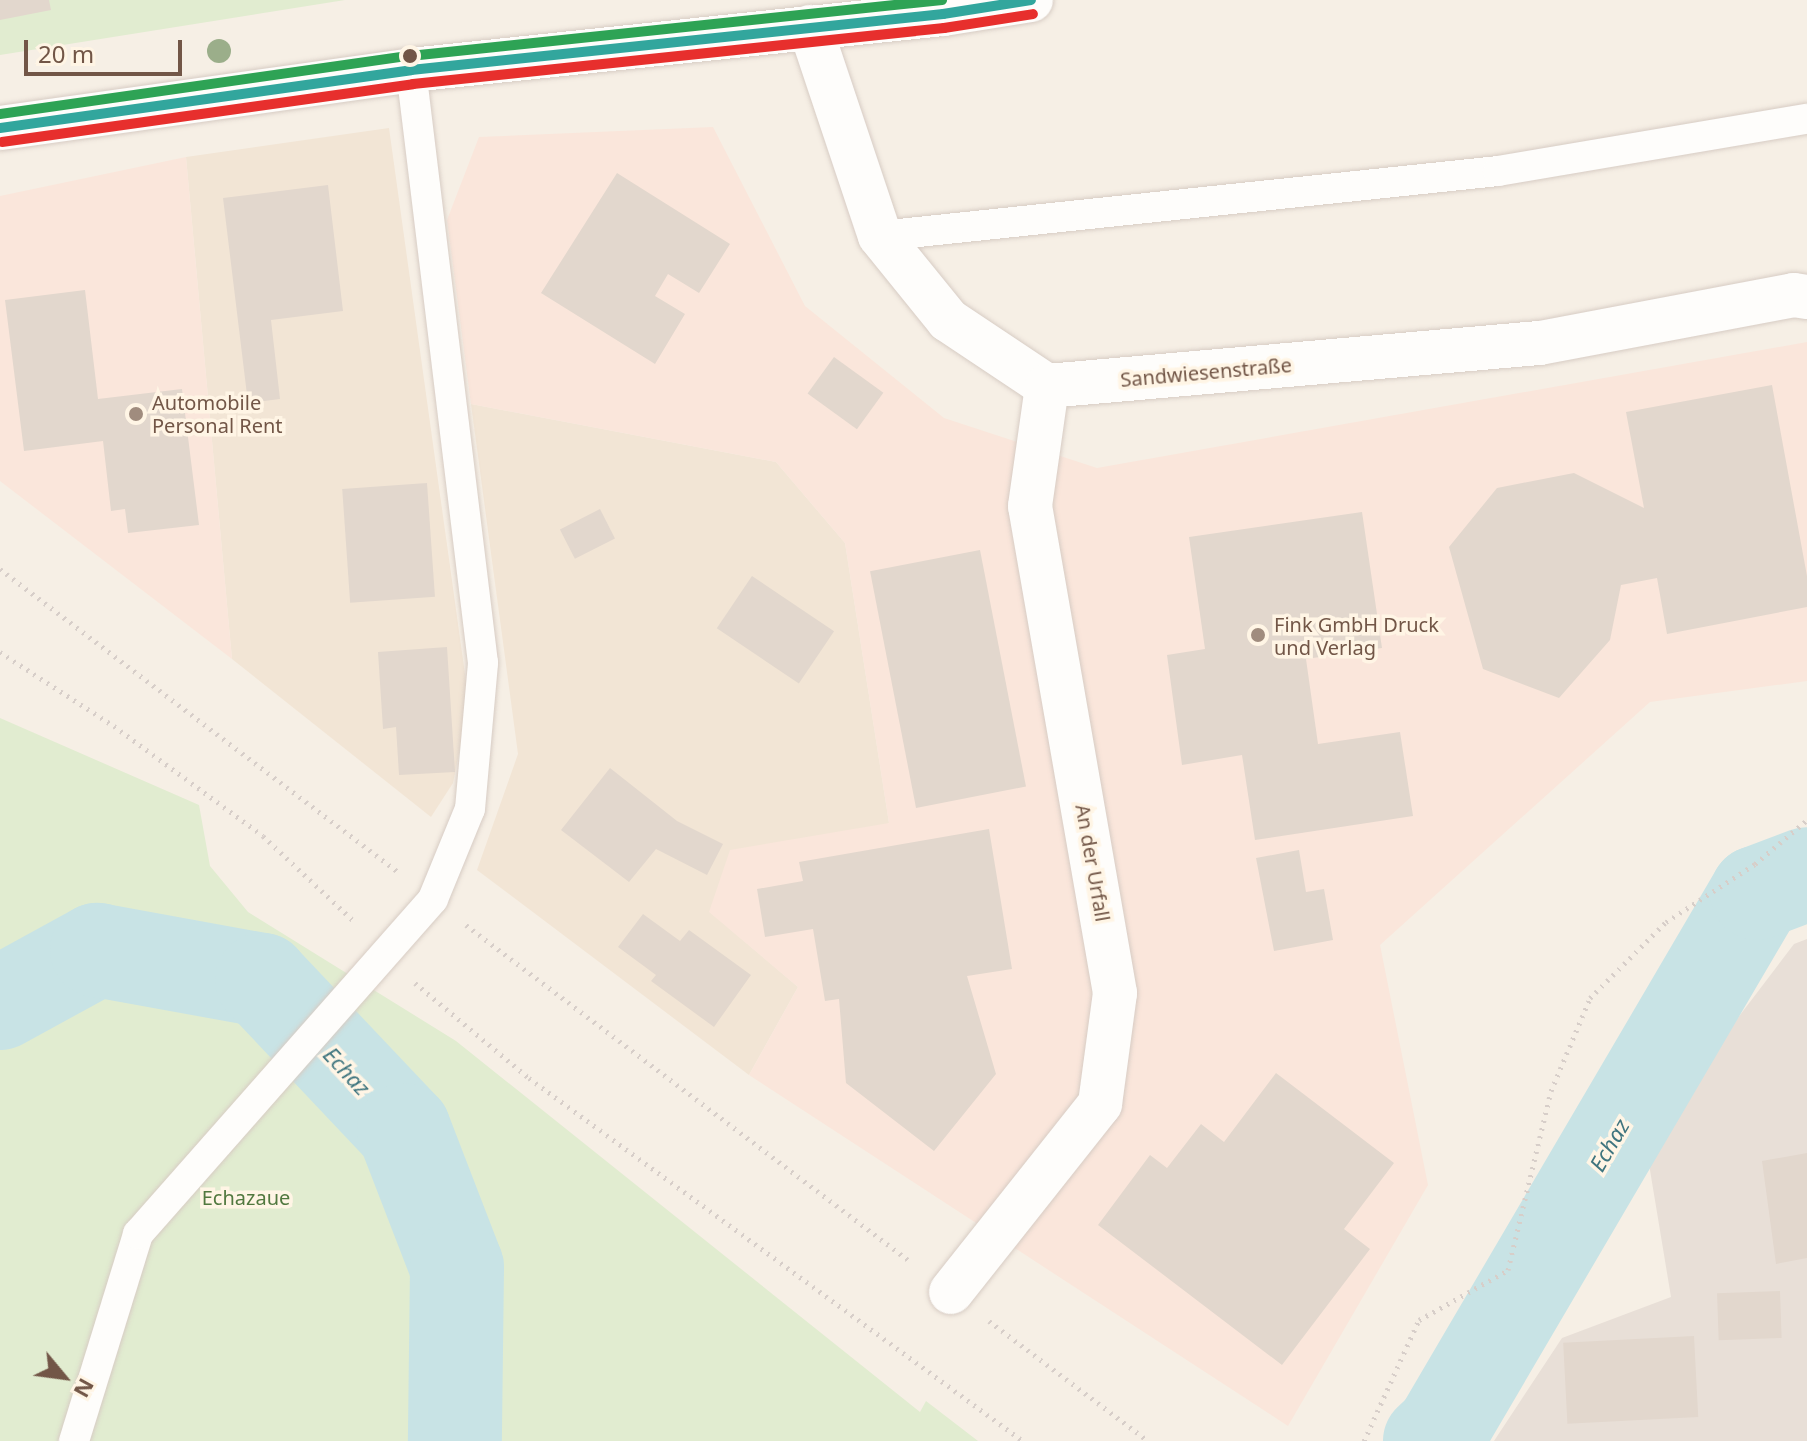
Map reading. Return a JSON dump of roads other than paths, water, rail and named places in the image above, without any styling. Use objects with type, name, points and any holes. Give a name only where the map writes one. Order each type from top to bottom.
[{"type":"street","points":[[0,128],[810,14],[1031,0]]},
{"type":"street","points":[[810,14],[880,236],[948,320],[1047,386]]},
{"type":"street","name":"Sandwiesenstraße","points":[[1047,386],[1540,343],[1794,295],[1807,297]]},
{"type":"street","name":"An der Urfall","points":[[951,1292],[1100,1104],[1115,993],[1030,506],[1047,386]]},
{"type":"lane","points":[[74,1441],[138,1234],[433,899],[470,809],[483,663],[411,70]]},
{"type":"lane","points":[[880,236],[1498,171],[1807,119]]},
{"type":"waterway","name":"Echaz","points":[[1430,1441],[1442,1430],[1757,893],[1807,874]]},
{"type":"waterway","name":"Echaz","points":[[0,1003],[97,950],[262,980],[404,1130],[457,1267],[455,1441]]},
{"type":"place","name":"Automobile Personal Rent","points":[[136,414]]},
{"type":"place","name":"Fink GmbH Druck und Verlag","points":[[1258,635]]},
{"type":"park label","name":"Echazaue","points":[[246,1197]]}]
